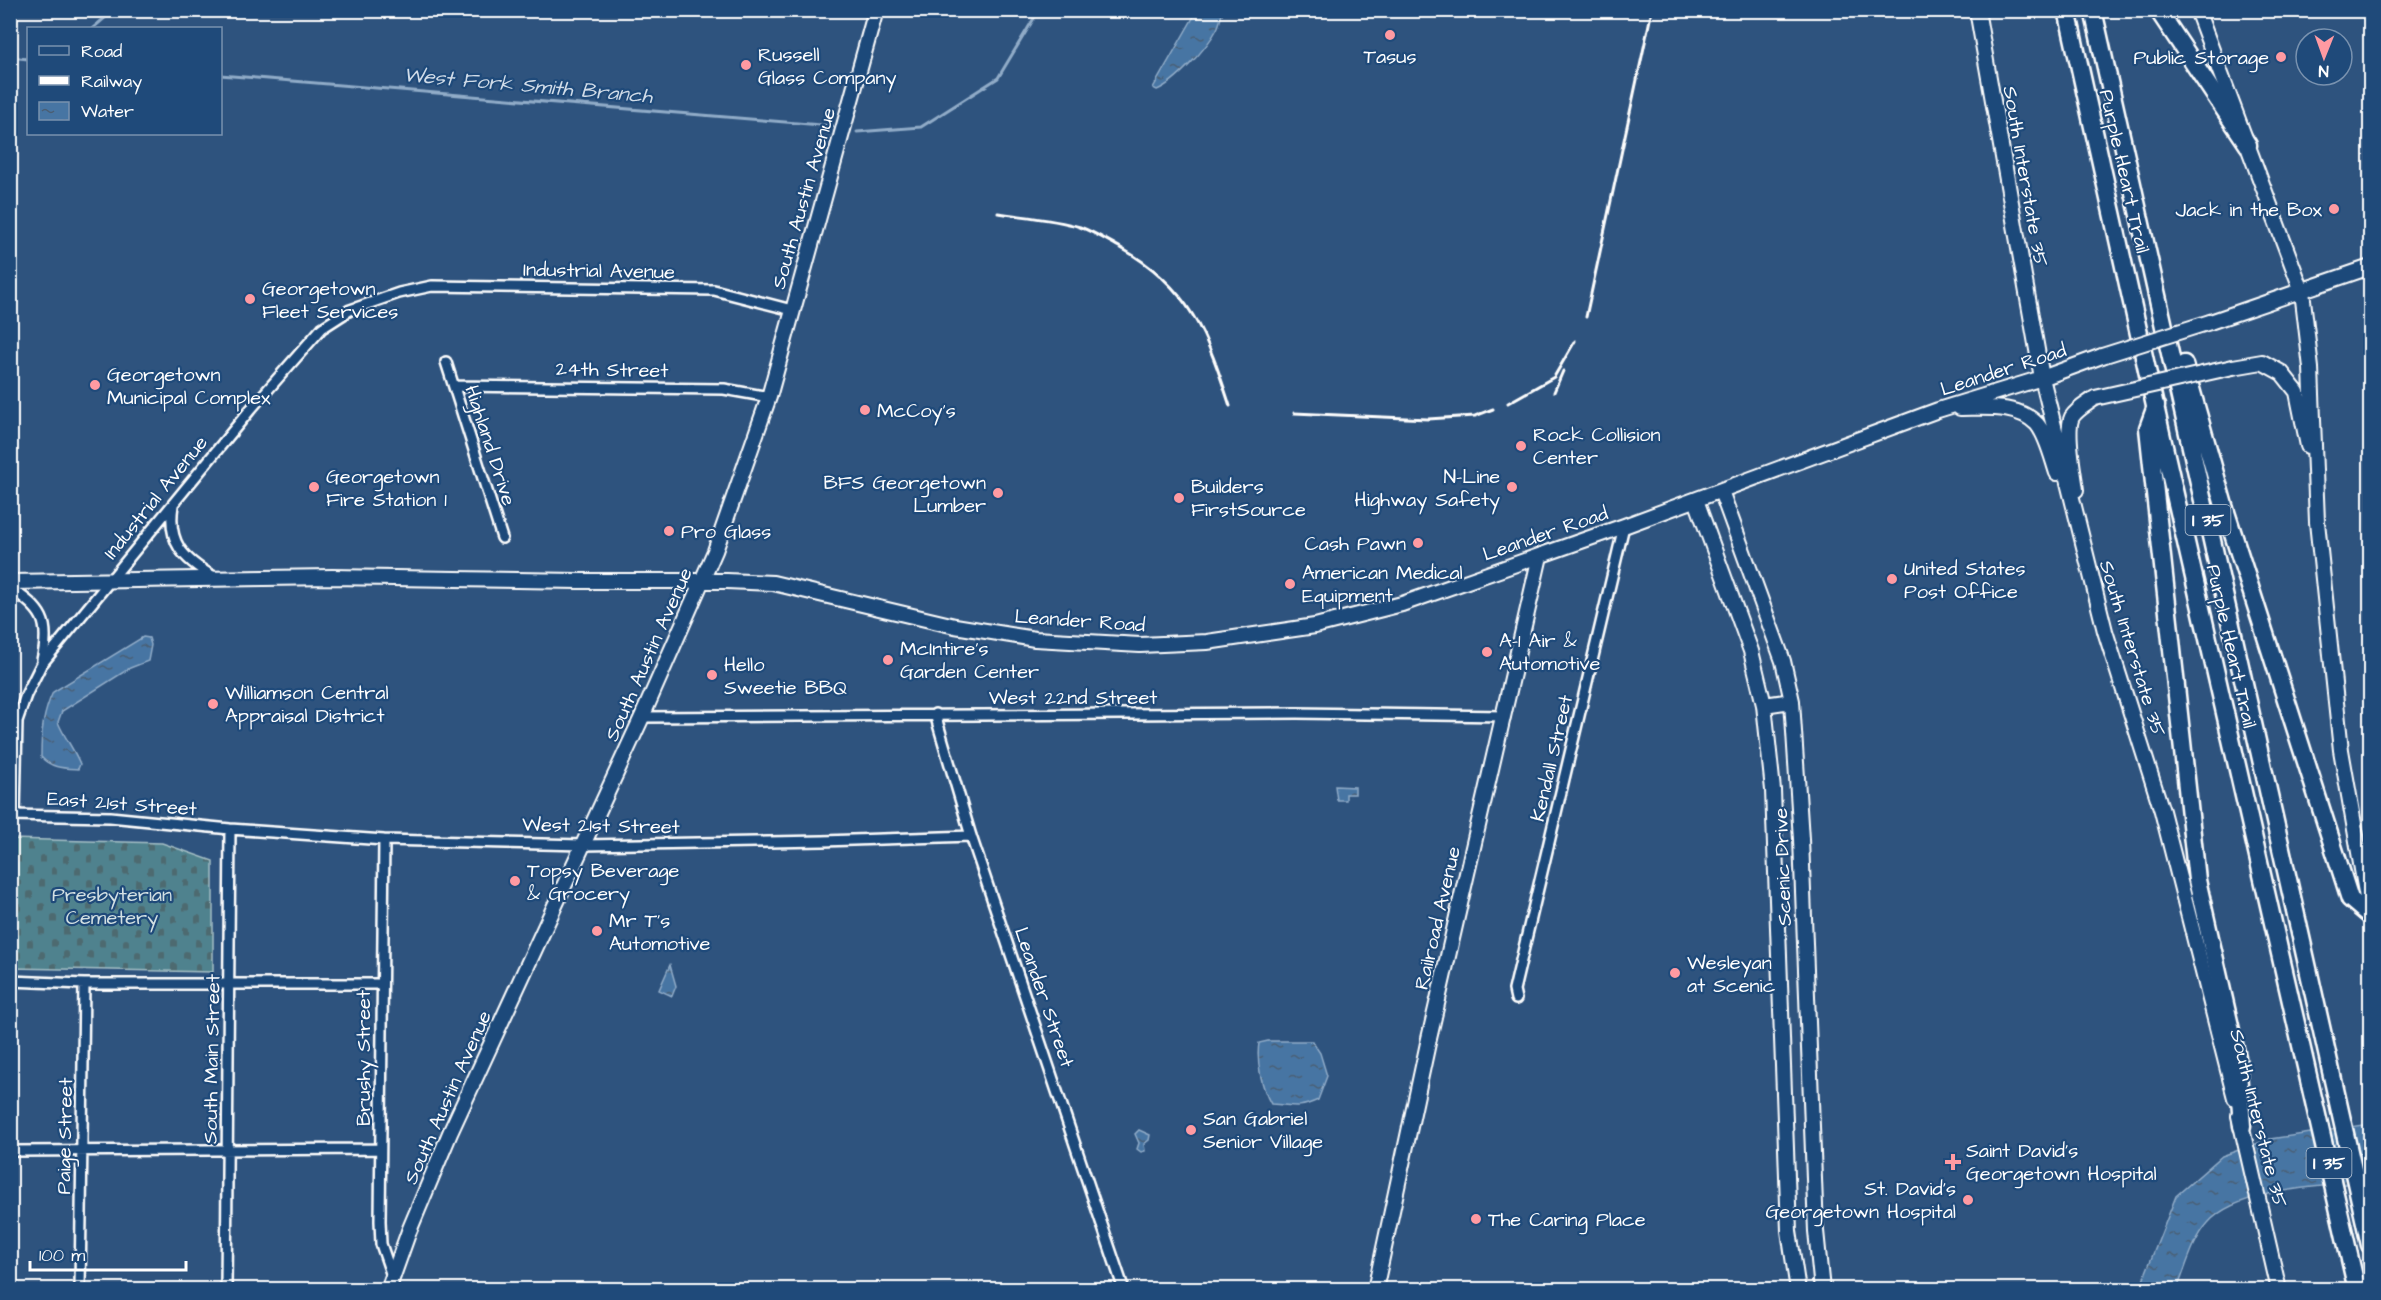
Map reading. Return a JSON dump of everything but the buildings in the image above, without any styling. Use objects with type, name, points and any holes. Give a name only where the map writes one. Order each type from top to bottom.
[{"type":"highway","points":[[2058,10],[2090,111]]},
{"type":"highway","name":"Purple Heart Trail","points":[[2067,10],[2157,405],[2163,442],[2301,1037],[2357,1290]]},
{"type":"highway","name":"Purple Heart Trail","points":[[2093,10],[2370,1245]]},
{"type":"highway","points":[[2158,10],[2248,145]]},
{"type":"highway","points":[[2133,182],[2169,294],[2182,355],[2225,509],[2349,899],[2370,915]]},
{"type":"highway","points":[[2157,405],[2148,428],[2191,832],[2204,919],[2237,1057],[2242,1126]]},
{"type":"main road","name":"South Austin Avenue","points":[[390,1283],[450,1133],[716,551],[769,397],[876,10]]},
{"type":"main road","name":"South Interstate 35","points":[[1977,10],[2042,378],[2105,631],[2162,812],[2242,1126],[2279,1290]]},
{"type":"main road","points":[[2197,10],[2302,291],[2311,368],[2317,522],[2341,750],[2370,915]]},
{"type":"main road","name":"Leander Road","points":[[10,582],[332,577],[578,581],[703,580],[772,583],[955,626],[1078,643],[1140,645],[1207,642],[1270,634],[1343,620],[1402,604],[1721,491],[1945,408],[2042,378],[2370,267]]},
{"type":"main road","points":[[2080,537],[2070,433],[2071,419],[2076,411],[2095,398],[2233,367],[2262,362],[2282,373],[2297,392],[2317,486]]},
{"type":"main road","points":[[1945,408],[2002,409],[2024,414],[2038,426],[2080,537]]},
{"type":"main road","name":"Scenic Drive","points":[[1721,491],[1779,651],[1792,701],[1800,819],[1816,1231],[1822,1290]]},
{"type":"main road","name":"Scenic Drive","points":[[1696,500],[1751,651],[1764,705],[1773,790],[1789,1231],[1798,1290]]},
{"type":"main road","name":"Railroad Avenue","points":[[1375,1290],[1428,1043],[1540,556]]},
{"type":"main road","points":[[1764,705],[1792,701]]},
{"type":"main road","points":[[1773,820],[1800,819]]},
{"type":"main road","points":[[1781,992],[1806,992]]},
{"type":"main road","points":[[1786,1116],[1811,1116]]},
{"type":"main road","points":[[1789,1231],[1816,1231]]},
{"type":"street","name":"Industrial Avenue","points":[[13,815],[17,721],[40,665],[261,397],[322,328],[350,310],[399,293],[432,286],[714,290],[792,310]]},
{"type":"street","name":"Highland Drive","points":[[446,363],[502,538]]},
{"type":"street","name":"24th Street","points":[[454,386],[724,389],[769,397]]},
{"type":"street","points":[[174,504],[171,519],[176,543],[193,565],[216,578]]},
{"type":"street","name":"Kendall Street","points":[[1516,999],[1514,990],[1624,526]]},
{"type":"street","points":[[10,588],[32,602],[43,619],[45,646],[40,665]]},
{"type":"street","name":"West 22nd Street","points":[[642,717],[1307,713],[1505,716]]},
{"type":"street","name":"Leander Street","points":[[935,714],[971,836],[1124,1290]]},
{"type":"street","name":"East 21st Street","points":[[13,815],[110,817],[230,829]]},
{"type":"street","name":"West 21st Street","points":[[230,829],[384,840],[583,845],[823,842],[971,836]]},
{"type":"street","name":"South Main Street","points":[[226,1290],[230,829]]},
{"type":"street","name":"Brushy Street","points":[[384,840],[381,1244],[390,1283]]},
{"type":"street","points":[[10,981],[84,984],[382,984]]},
{"type":"street","name":"Paige Street","points":[[80,1290],[84,984]]},
{"type":"street","points":[[10,1151],[380,1149]]},
{"type":"green space","name":"Presbyterian Cemetery","points":[[11,839],[162,843],[213,861],[213,972],[11,968]]},
{"type":"water","points":[[1197,11],[1223,11],[1217,29],[1199,55],[1182,72],[1165,86],[1157,90],[1153,88]]},
{"type":"water","points":[[143,637],[149,638],[151,645],[148,661],[130,668],[62,711],[58,722],[80,764],[78,769],[58,767],[45,761],[41,757],[42,731],[53,692]]},
{"type":"water","points":[[1335,786],[1355,787],[1355,794],[1346,794],[1346,800],[1337,800]]},
{"type":"water","points":[[670,965],[676,986],[672,996],[659,990]]},
{"type":"water","points":[[1312,1041],[1320,1053],[1327,1076],[1318,1100],[1300,1106],[1271,1104],[1262,1083],[1258,1058],[1259,1043]]},
{"type":"water","points":[[2370,1124],[2370,1182],[2284,1191],[2240,1202],[2222,1211],[2202,1230],[2177,1289],[2139,1290],[2176,1196],[2222,1156],[2270,1139]]},
{"type":"water","points":[[1139,1130],[1150,1135],[1149,1140],[1144,1144],[1145,1151],[1141,1152],[1137,1149],[1139,1143],[1135,1134]]},
{"type":"waterway","points":[[94,27],[114,10]]},
{"type":"waterway","name":"West Fork Smith Branch","points":[[857,132],[921,127],[998,78],[1039,10]]},
{"type":"waterway","name":"West Fork Smith Branch","points":[[10,57],[27,59]]},
{"type":"waterway","name":"West Fork Smith Branch","points":[[222,75],[833,126]]},
{"type":"railway","points":[[1586,317],[1652,10]]},
{"type":"railway","points":[[998,213],[1050,220],[1085,229],[1145,263],[1180,296],[1193,315],[1213,357],[1230,406]]},
{"type":"railway","points":[[1508,403],[1554,377],[1575,341]]},
{"type":"railway","points":[[1554,392],[1563,371]]},
{"type":"railway","points":[[1294,413],[1428,419],[1475,416],[1493,409]]},
{"type":"place","name":"Tasus","points":[[1390,35]]},
{"type":"place","name":"Public Storage","points":[[2281,57]]},
{"type":"place","name":"Russell Glass Company","points":[[746,65]]},
{"type":"place","name":"Jack in the Box","points":[[2334,209]]},
{"type":"place","name":"Georgetown Fleet Services","points":[[250,299]]},
{"type":"place","name":"Georgetown Municipal Complex","points":[[95,385]]},
{"type":"place","name":"McCoy's","points":[[865,410]]},
{"type":"place","name":"Rock Collision Center","points":[[1521,446]]},
{"type":"place","name":"Georgetown Fire Station 1","points":[[314,487]]},
{"type":"place","name":"N-Line Highway Safety","points":[[1512,487]]},
{"type":"place","name":"BFS Georgetown Lumber","points":[[998,493]]},
{"type":"place","name":"Builders FirstSource","points":[[1179,498]]},
{"type":"place","name":"Pro Glass","points":[[669,531]]},
{"type":"place","name":"Cash Pawn","points":[[1418,543]]},
{"type":"place","name":"United States Post Office","points":[[1892,579]]},
{"type":"place","name":"American Medical Equipment","points":[[1290,584]]},
{"type":"place","name":"A-1 Air & Automotive","points":[[1487,652]]},
{"type":"place","name":"McIntire's Garden Center","points":[[888,660]]},
{"type":"place","name":"Hello Sweetie BBQ","points":[[712,675]]},
{"type":"place","name":"Williamson Central Appraisal District","points":[[213,704]]},
{"type":"place","name":"Topsy Beverage & Grocery","points":[[515,881]]},
{"type":"place","name":"Mr T's Automotive","points":[[597,931]]},
{"type":"place","name":"Wesleyan at Scenic","points":[[1675,973]]},
{"type":"place","name":"San Gabriel Senior Village","points":[[1191,1130]]},
{"type":"place","name":"Saint David's Georgetown Hospital","points":[[1953,1162]]},
{"type":"place","name":"St. David's Georgetown Hospital","points":[[1968,1200]]},
{"type":"place","name":"The Caring Place","points":[[1476,1219]]}]
